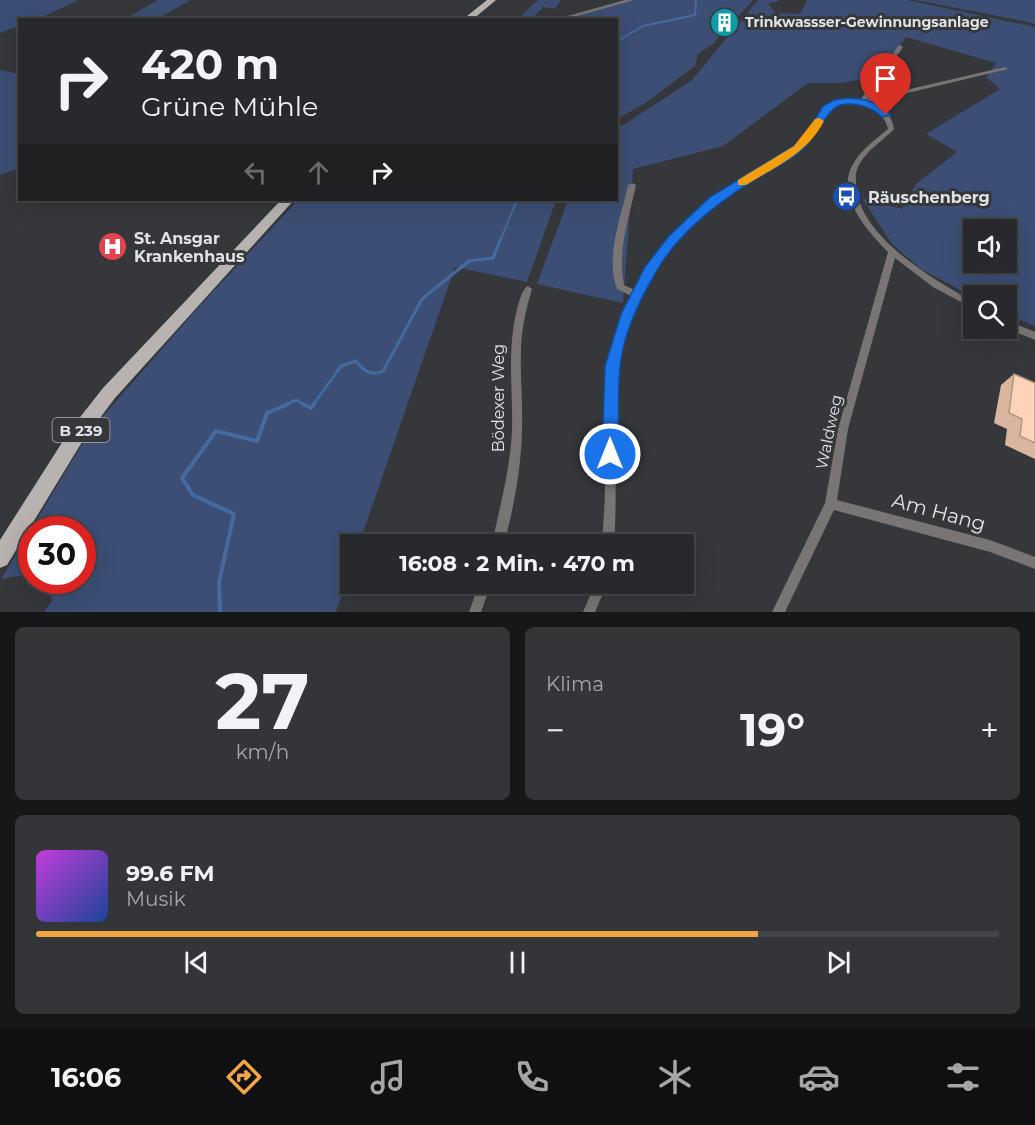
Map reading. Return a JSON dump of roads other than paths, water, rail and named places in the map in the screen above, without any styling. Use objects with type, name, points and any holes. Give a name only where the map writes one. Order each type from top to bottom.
[{"type":"main road","points":[[469,18],[492,0]]},
{"type":"main road","name":"B 239","points":[[0,558],[76,436],[109,393],[287,201]]},
{"type":"street","points":[[563,18],[631,0]]},
{"type":"street","points":[[862,102],[900,47]]},
{"type":"street","points":[[608,534],[613,366],[628,314],[650,270],[672,240],[705,207],[798,148],[813,132],[827,108],[837,102],[862,102],[1005,69]]},
{"type":"street","points":[[862,102],[879,109],[886,115],[891,129],[852,173],[854,196],[865,221],[892,252],[963,299]]},
{"type":"street","points":[[632,185],[617,277],[620,286],[637,295]]},
{"type":"street","name":"Waldweg","points":[[778,612],[831,504],[843,429],[892,252]]},
{"type":"street","name":"Bödexer Weg","points":[[501,534],[506,517],[516,447],[515,333],[528,289]]},
{"type":"street","points":[[1017,329],[1035,336]]},
{"type":"street","name":"Am Hang","points":[[831,504],[990,546],[1035,563]]},
{"type":"street","points":[[475,612],[481,594]]},
{"type":"street","points":[[589,612],[597,594]]},
{"type":"waterway","points":[[618,41],[643,26],[695,15],[696,0]]},
{"type":"waterway","points":[[501,239],[517,201]]},
{"type":"waterway","points":[[313,405],[341,366],[356,361],[368,372],[383,371],[422,299],[469,261],[493,258],[501,238]]},
{"type":"waterway","points":[[285,405],[296,400],[305,405]]},
{"type":"waterway","points":[[220,612],[219,582],[234,514],[193,495],[182,478],[216,431],[257,441],[267,413],[288,404]]},
{"type":"waterway","points":[[305,405],[311,408],[314,404]]},
{"type":"place","name":"Trinkwassser-Gewinnungsanlage","points":[[724,22]]},
{"type":"place","name":"Räuschenberg","points":[[847,197]]},
{"type":"place","name":"St. Ansgar Krankenhaus","points":[[113,247]]}]
